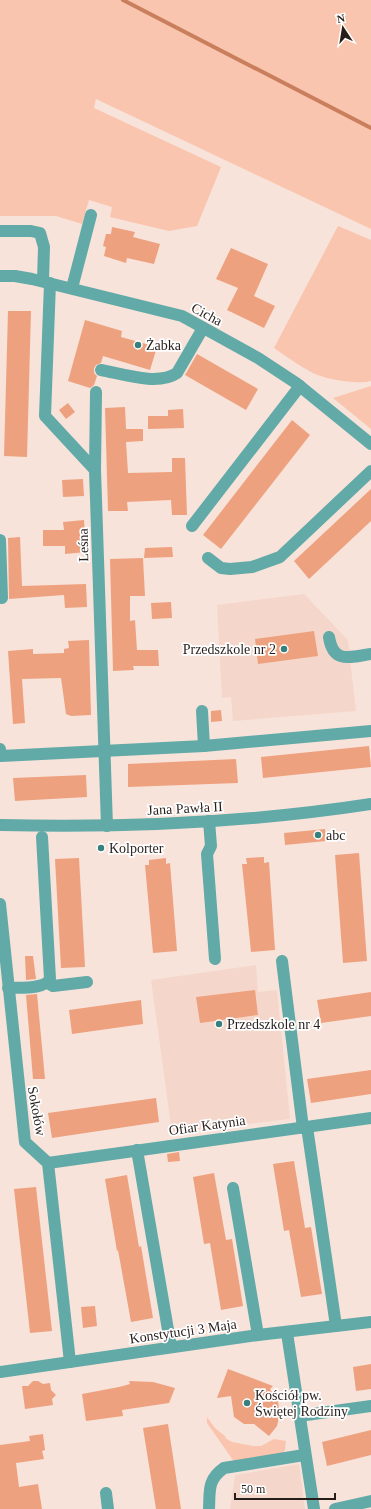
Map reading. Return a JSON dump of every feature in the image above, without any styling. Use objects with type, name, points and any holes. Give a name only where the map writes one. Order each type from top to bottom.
[{"type":"street","points":[[72,288],[91,216]]},
{"type":"street","points":[[0,231],[31,231],[40,233],[43,239],[47,282],[45,416],[95,470]]},
{"type":"street","name":"Cicha","points":[[0,276],[15,276],[47,282],[182,316],[258,358],[300,386],[371,444]]},
{"type":"street","points":[[101,370],[155,379],[172,377],[177,373],[203,328]]},
{"type":"street","points":[[192,526],[300,386]]},
{"type":"street","name":"Leśna","points":[[96,392],[95,470],[107,826]]},
{"type":"street","points":[[208,558],[222,568],[230,569],[252,567],[280,557],[371,471]]},
{"type":"street","points":[[0,540],[2,598]]},
{"type":"street","points":[[329,637],[330,648],[334,653],[341,657],[371,654]]},
{"type":"street","points":[[202,711],[204,746]]},
{"type":"street","points":[[0,749],[1,756],[104,753],[204,746],[371,731]]},
{"type":"street","name":"Jana Pawła II","points":[[0,825],[107,826],[209,822],[295,816],[371,804]]},
{"type":"street","points":[[209,822],[211,846],[207,854],[215,959]]},
{"type":"street","points":[[42,837],[50,979],[48,983]]},
{"type":"street","name":"Sokołów","points":[[0,904],[25,1142],[48,1163]]},
{"type":"street","points":[[282,961],[305,1127],[336,1326]]},
{"type":"street","points":[[8,988],[42,985],[48,983],[53,986],[60,986],[87,982]]},
{"type":"street","name":"Ofiar Katynia","points":[[48,1163],[371,1118]]},
{"type":"street","points":[[137,1150],[171,1347]]},
{"type":"street","points":[[48,1163],[70,1362]]},
{"type":"street","points":[[233,1188],[258,1336]]},
{"type":"street","name":"Konstytucji 3 Maja","points":[[0,1372],[171,1347],[371,1322]]},
{"type":"street","points":[[287,1332],[304,1455],[314,1509]]},
{"type":"street","points":[[299,1416],[371,1406]]},
{"type":"street","points":[[209,1509],[210,1486],[215,1475],[224,1468],[304,1455]]},
{"type":"street","points":[[106,1493],[108,1509]]},
{"type":"street","points":[[335,1509],[371,1501]]},
{"type":"shaded area","points":[[0,0],[371,0],[371,229],[96,99],[94,108],[221,167],[197,226],[169,231],[110,217],[112,207],[89,200],[82,224],[56,216],[0,216]]},
{"type":"shaded area","points":[[338,226],[371,240],[371,381],[349,382],[316,375],[274,348]]},
{"type":"shaded area","points":[[371,386],[371,429],[333,398]]},
{"type":"shaded area","name":"Przedszkole nr 2","points":[[304,594],[348,640],[356,711],[233,721],[231,697],[222,698],[217,605]]},
{"type":"shaded area","name":"Przedszkole nr 4","points":[[256,965],[258,992],[277,990],[290,1119],[172,1133],[151,980]]},
{"type":"shaded area","points":[[207,1417],[215,1428],[226,1437],[225,1438],[232,1442],[261,1446],[274,1439],[286,1441],[285,1450],[283,1453],[235,1463],[207,1423]]},
{"type":"shaded area","points":[[299,1464],[305,1509],[230,1509],[235,1475]]},
{"type":"building","points":[[112,227],[135,232],[133,237],[160,244],[154,264],[127,258],[126,263],[104,256],[106,247],[103,246],[106,234],[111,234]]},
{"type":"building","points":[[231,248],[268,264],[254,296],[275,306],[264,328],[227,310],[238,288],[216,279]]},
{"type":"building","points":[[8,311],[31,311],[27,457],[4,456]]},
{"type":"building","points":[[85,320],[122,331],[121,337],[157,347],[150,370],[103,356],[101,363],[96,365],[94,368],[94,373],[97,376],[94,385],[90,388],[68,381]]},
{"type":"building","points":[[197,354],[258,389],[246,410],[185,375]]},
{"type":"building","points":[[68,403],[75,412],[66,419],[59,410]]},
{"type":"building","points":[[125,407],[126,429],[143,429],[143,441],[126,442],[128,473],[172,472],[172,458],[185,458],[187,515],[172,515],[171,500],[127,502],[128,511],[108,511],[105,408]]},
{"type":"building","points":[[183,409],[184,428],[148,429],[148,416],[168,416],[168,410]]},
{"type":"building","points":[[292,420],[310,435],[221,549],[203,535]]},
{"type":"building","points":[[83,479],[84,496],[63,497],[62,480]]},
{"type":"building","points":[[371,489],[371,521],[309,579],[294,561]]},
{"type":"building","points":[[84,520],[86,552],[65,554],[65,546],[43,546],[43,530],[64,530],[63,522]]},
{"type":"building","points":[[20,537],[22,586],[86,584],[87,607],[65,608],[64,595],[9,599],[8,538]]},
{"type":"building","points":[[172,547],[173,557],[144,558],[145,548]]},
{"type":"building","points":[[143,558],[145,596],[130,596],[130,621],[135,620],[137,650],[158,650],[159,666],[133,666],[134,670],[113,671],[110,559]]},
{"type":"building","points":[[171,602],[172,618],[152,619],[151,603]]},
{"type":"building","points":[[314,631],[318,656],[258,664],[255,639]]},
{"type":"building","points":[[89,640],[91,715],[71,716],[66,714],[61,678],[22,679],[25,723],[13,724],[8,651],[33,649],[33,654],[64,653],[64,649],[69,648],[68,641]]},
{"type":"building","points":[[221,710],[222,721],[211,722],[211,711]]},
{"type":"building","points":[[369,746],[371,767],[263,778],[261,757]]},
{"type":"building","points":[[236,759],[238,783],[128,787],[128,764]]},
{"type":"building","points":[[86,775],[87,797],[15,801],[13,778]]},
{"type":"building","points":[[325,829],[326,841],[285,845],[284,833]]},
{"type":"building","points":[[359,853],[367,961],[343,963],[335,855]]},
{"type":"building","points":[[264,857],[264,863],[269,862],[275,950],[251,952],[242,864],[247,864],[246,858]]},
{"type":"building","points":[[79,858],[85,967],[61,968],[55,859]]},
{"type":"building","points":[[166,858],[166,864],[170,863],[177,951],[153,953],[145,865],[149,865],[149,860]]},
{"type":"building","points":[[25,956],[33,956],[36,979],[26,980]]},
{"type":"building","points":[[255,990],[258,1015],[200,1023],[196,997]]},
{"type":"building","points":[[371,992],[371,1016],[321,1023],[317,1000]]},
{"type":"building","points":[[37,994],[45,1079],[33,1079],[26,995]]},
{"type":"building","points":[[141,1000],[143,1024],[72,1034],[69,1010]]},
{"type":"building","points":[[371,1070],[371,1094],[311,1103],[307,1079]]},
{"type":"building","points":[[156,1098],[159,1122],[52,1138],[48,1113]]},
{"type":"building","points":[[179,1152],[180,1161],[168,1162],[167,1154]]},
{"type":"building","points":[[294,1161],[305,1228],[311,1227],[322,1294],[301,1297],[289,1230],[284,1231],[273,1164]]},
{"type":"building","points":[[214,1173],[226,1240],[232,1239],[243,1306],[221,1310],[210,1243],[204,1244],[193,1177]]},
{"type":"building","points":[[127,1175],[153,1318],[131,1322],[105,1179]]},
{"type":"building","points":[[36,1187],[52,1331],[30,1333],[14,1189]]},
{"type":"building","points":[[95,1306],[97,1326],[83,1328],[81,1307]]},
{"type":"building","points":[[371,1364],[371,1389],[356,1391],[353,1367]]},
{"type":"building","name":"Kościół pw. Świętej Rodziny","points":[[228,1369],[273,1386],[270,1389],[278,1402],[280,1413],[277,1426],[269,1436],[254,1424],[244,1424],[234,1417],[231,1396],[217,1398]]},
{"type":"building","points":[[33,1381],[38,1381],[43,1384],[50,1383],[51,1390],[56,1395],[52,1399],[53,1405],[25,1409],[22,1386],[28,1386]]},
{"type":"building","points":[[129,1381],[153,1382],[175,1388],[169,1403],[122,1410],[123,1416],[86,1421],[82,1394],[130,1384]]},
{"type":"building","points":[[168,1424],[181,1509],[156,1509],[143,1428]]},
{"type":"building","points":[[371,1430],[371,1455],[327,1466],[322,1442]]},
{"type":"building","points":[[43,1434],[45,1450],[42,1451],[44,1459],[16,1463],[19,1487],[38,1484],[42,1509],[0,1509],[0,1445],[30,1441],[29,1436]]},
{"type":"waterway","points":[[123,0],[371,128]]},
{"type":"place","name":"Żabka","points":[[138,345]]},
{"type":"place","name":"Przedszkole nr 2","points":[[284,649]]},
{"type":"place","name":"abc","points":[[318,835]]},
{"type":"place","name":"Kolporter","points":[[101,848]]},
{"type":"place","name":"Przedszkole nr 4","points":[[219,1024]]},
{"type":"place","name":"Kościół pw. Świętej Rodziny","points":[[247,1403]]}]
